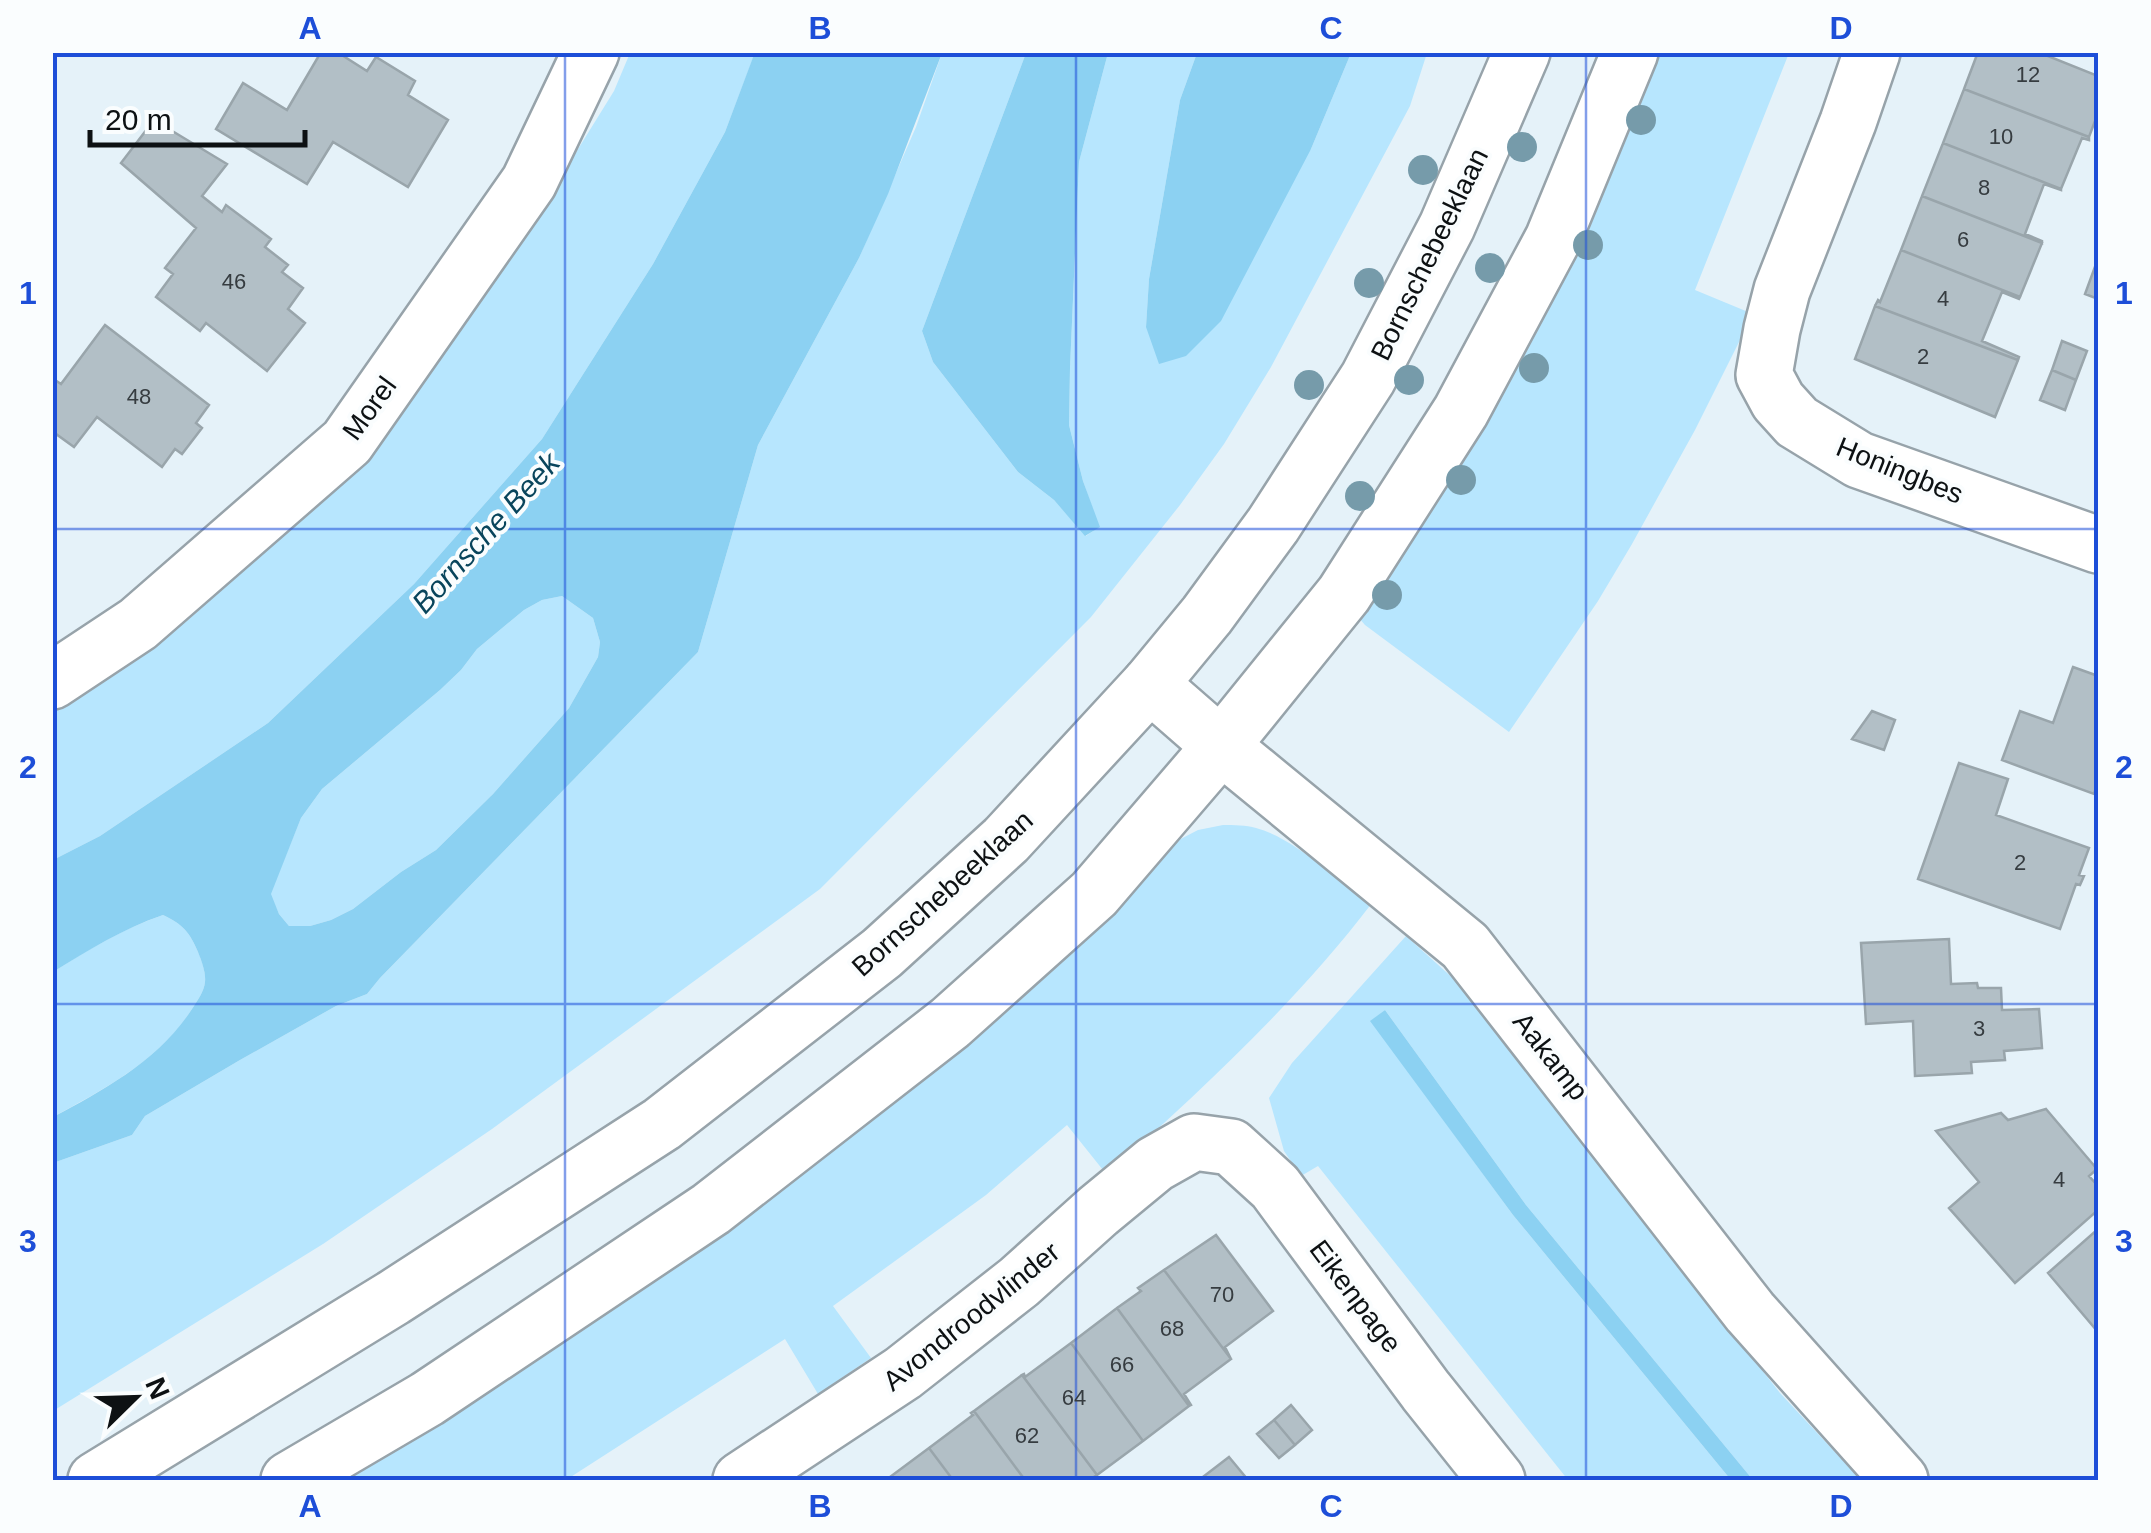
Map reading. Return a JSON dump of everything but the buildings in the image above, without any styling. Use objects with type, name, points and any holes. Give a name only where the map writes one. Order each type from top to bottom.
[{"type":"street","name":"Morel","points":[[52,682],[138,624],[346,442],[529,182],[591,52]]},
{"type":"street","name":"Bornschebeeklaan","points":[[96,1480],[393,1298],[662,1124],[882,953],[1006,840],[1150,684],[1274,525],[1368,378],[1447,226],[1522,52]]},
{"type":"street","points":[[289,1480],[426,1399],[711,1209],[950,1023],[1094,894],[1344,594],[1461,411],[1553,238],[1630,52]]},
{"type":"street","name":"Honingbes","points":[[1872,52],[1782,290],[1764,375],[1778,401],[1797,422],[1860,460],[2098,545]]},
{"type":"street","name":"Aakamp","points":[[1150,684],[1465,946],[1750,1312],[1900,1480]]},
{"type":"street","name":"Avondroodvlinder","points":[[740,1480],[904,1373],[1019,1282],[1155,1164],[1194,1142]]},
{"type":"street","name":"Eikenpage","points":[[1194,1142],[1231,1147],[1275,1187],[1497,1480]]},
{"type":"shaded area","points":[[630,53],[755,53],[725,132],[653,264],[542,439],[414,584],[268,723],[100,836],[53,860],[53,706],[188,620],[319,502],[544,204],[614,91]]},
{"type":"shaded area","points":[[942,53],[1026,53],[922,331],[933,362],[1018,472],[1054,500],[1086,536],[1099,527],[1069,425],[1079,162],[1108,53],[1197,53],[1180,100],[1149,279],[1146,327],[1311,149],[1351,53],[1427,53],[1410,106],[1271,367],[1224,444],[1180,505],[1091,617],[820,889],[492,1129],[323,1244],[53,1411],[53,1163],[132,1135],[145,1116],[336,1006],[367,994],[698,652],[758,445],[859,258],[916,127]]},
{"type":"shaded area","points":[[1644,53],[1789,53],[1695,290],[1753,314],[1632,544],[1509,732],[1365,625],[1353,611]]},
{"type":"shaded area","points":[[562,596],[593,618],[600,642],[598,657],[569,708],[493,794],[436,850],[353,909],[310,926],[289,926],[270,894],[301,818],[322,789],[440,690],[477,649],[524,610],[542,600]]},
{"type":"shaded area","points":[[1223,825],[1271,833],[1372,903],[1279,1011],[1107,1175],[1067,1125],[986,1195],[833,1306],[871,1358],[818,1394],[785,1339],[566,1480],[318,1480],[1173,843],[1198,830]]},
{"type":"shaded area","points":[[163,915],[181,926],[195,945],[205,975],[200,996],[179,1027],[147,1059],[53,1117],[53,972],[106,940]]},
{"type":"shaded area","points":[[1406,936],[1475,998],[1570,1126],[1780,1393],[1861,1480],[1753,1480],[1526,1205],[1385,1010],[1371,1021],[1513,1215],[1731,1480],[1568,1480],[1318,1166],[1301,1176],[1284,1151],[1269,1098],[1292,1063]]},
{"type":"water","name":"Bornsche Beek","points":[[755,52],[942,53],[859,258],[758,445],[698,652],[367,994],[336,1006],[145,1116],[132,1135],[53,1163],[53,1117],[111,1084],[164,1044],[196,1003],[205,979],[189,934],[163,915],[120,933],[53,972],[53,860],[100,836],[268,723],[414,584],[542,439],[653,264],[725,132]],"holes":[[[562,596],[593,618],[600,642],[598,657],[569,708],[493,794],[436,850],[353,909],[310,926],[289,926],[271,894],[301,818],[322,789],[440,690],[477,649],[524,610],[542,600]]]},
{"type":"water","points":[[1026,53],[1108,53],[1079,162],[1069,425],[1100,527],[1085,536],[1054,500],[1018,472],[933,362],[922,331]]},
{"type":"water","points":[[1197,53],[1351,53],[1311,149],[1221,321],[1186,356],[1159,364],[1146,327],[1149,279],[1180,100]]},
{"type":"water","points":[[1385,1010],[1526,1205],[1753,1480],[1731,1480],[1513,1215],[1370,1021]]}]
